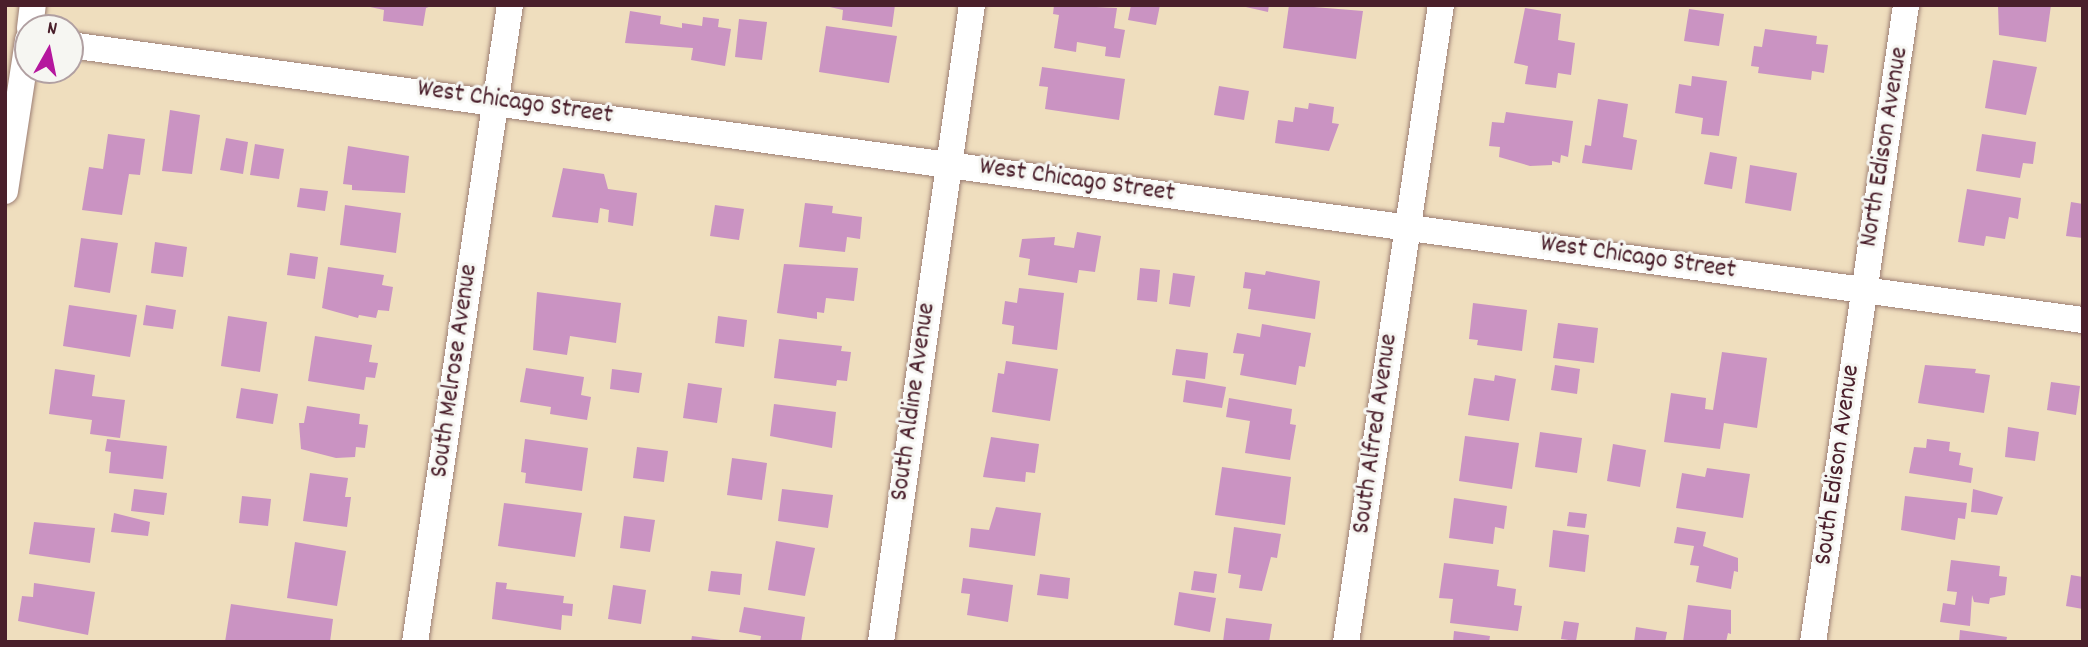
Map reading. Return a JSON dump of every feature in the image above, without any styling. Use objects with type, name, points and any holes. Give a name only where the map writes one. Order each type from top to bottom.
[{"type":"street","name":"South Melrose Avenue","points":[[415,642],[510,5]]},
{"type":"street","name":"South Aldine Avenue","points":[[881,642],[947,163],[972,5]]},
{"type":"street","name":"South Alfred Avenue","points":[[1346,642],[1441,5]]},
{"type":"street","name":"North Edison Avenue","points":[[1863,289],[1906,5]]},
{"type":"street","name":"West Chicago Street","points":[[84,47],[495,100],[2083,320]]},
{"type":"street","points":[[5,191],[21,84]]},
{"type":"street","name":"South Edison Avenue","points":[[1814,642],[1863,289]]},
{"type":"building","points":[[361,5],[434,5],[426,8],[423,26],[383,21],[384,10]]},
{"type":"building","points":[[821,5],[895,5],[892,27],[842,20],[843,10]]},
{"type":"building","points":[[1054,5],[1117,8],[1114,28],[1125,30],[1120,58],[1105,56],[1106,47],[1077,42],[1076,52],[1054,48],[1059,15],[1053,14]]},
{"type":"building","points":[[1131,5],[1160,5],[1156,25],[1128,20]]},
{"type":"building","points":[[1237,5],[1269,5],[1268,12]]},
{"type":"building","points":[[1289,5],[1363,11],[1356,59],[1283,48]]},
{"type":"building","points":[[1998,5],[2051,5],[2046,42],[1999,35]]},
{"type":"building","points":[[1525,8],[1561,14],[1558,40],[1575,43],[1571,75],[1558,73],[1556,88],[1525,84],[1528,66],[1514,63]]},
{"type":"building","points":[[1689,9],[1724,14],[1719,46],[1684,41]]},
{"type":"building","points":[[630,11],[661,16],[660,24],[682,28],[682,23],[702,26],[703,17],[719,19],[718,27],[731,29],[725,66],[691,60],[693,48],[625,43]]},
{"type":"building","points":[[739,19],[767,22],[762,60],[735,57]]},
{"type":"building","points":[[826,26],[897,36],[889,83],[819,72]]},
{"type":"building","points":[[1765,29],[1817,36],[1816,44],[1828,45],[1824,73],[1812,71],[1811,80],[1758,73],[1759,67],[1751,66],[1754,46],[1762,47]]},
{"type":"building","points":[[1993,60],[2037,67],[2026,115],[1985,108]]},
{"type":"building","points":[[1042,67],[1125,79],[1119,120],[1045,109],[1048,87],[1039,86]]},
{"type":"building","points":[[1692,76],[1727,81],[1719,136],[1701,134],[1703,118],[1675,113],[1679,84],[1691,86]]},
{"type":"building","points":[[1219,86],[1249,91],[1244,120],[1214,115]]},
{"type":"building","points":[[1598,99],[1628,104],[1623,137],[1637,140],[1632,170],[1582,163],[1585,145],[1591,146]]},
{"type":"building","points":[[1309,103],[1334,107],[1332,123],[1339,124],[1329,151],[1275,143],[1278,120],[1293,122],[1295,107],[1308,109]]},
{"type":"building","points":[[170,110],[200,115],[192,174],[162,171]]},
{"type":"building","points":[[1506,112],[1573,121],[1568,157],[1561,155],[1560,163],[1552,161],[1552,165],[1530,166],[1499,157],[1500,147],[1489,146],[1492,122],[1504,123]]},
{"type":"building","points":[[108,134],[145,139],[140,175],[129,174],[122,215],[82,210],[89,167],[103,169]]},
{"type":"building","points":[[1982,134],[2036,142],[2033,164],[2023,163],[2020,178],[1976,171]]},
{"type":"building","points":[[226,138],[248,142],[243,174],[220,170]]},
{"type":"building","points":[[255,144],[284,149],[279,179],[250,175]]},
{"type":"building","points":[[348,146],[409,156],[405,193],[352,190],[352,185],[343,184]]},
{"type":"building","points":[[1710,152],[1737,157],[1732,189],[1704,184]]},
{"type":"building","points":[[1750,165],[1797,173],[1791,211],[1745,203]]},
{"type":"building","points":[[563,168],[604,174],[608,189],[637,193],[633,226],[608,222],[609,210],[600,208],[598,223],[552,217]]},
{"type":"building","points":[[300,188],[328,191],[325,211],[297,207]]},
{"type":"building","points":[[1967,189],[2021,198],[2018,219],[2009,217],[2005,239],[1986,236],[1984,246],[1958,242]]},
{"type":"building","points":[[2071,202],[2083,204],[2083,238],[2066,236]]},
{"type":"building","points":[[805,203],[833,206],[832,213],[862,217],[860,239],[847,237],[845,252],[799,247]]},
{"type":"building","points":[[345,205],[401,213],[396,253],[340,245]]},
{"type":"building","points":[[715,205],[744,209],[739,240],[710,236]]},
{"type":"building","points":[[1077,232],[1101,236],[1095,272],[1079,270],[1077,283],[1028,275],[1030,259],[1019,257],[1022,239],[1055,237],[1054,245],[1074,248]]},
{"type":"building","points":[[81,238],[118,243],[110,293],[74,287]]},
{"type":"building","points":[[155,242],[187,247],[183,277],[151,273]]},
{"type":"building","points":[[290,253],[318,257],[315,279],[287,275]]},
{"type":"building","points":[[784,264],[858,268],[854,301],[826,298],[824,313],[817,312],[817,319],[777,313]]},
{"type":"building","points":[[328,267],[384,275],[382,285],[393,287],[389,311],[378,310],[376,318],[359,315],[358,318],[322,308]]},
{"type":"building","points":[[1140,268],[1160,270],[1157,302],[1137,300]]},
{"type":"building","points":[[1266,271],[1320,281],[1315,319],[1248,309],[1251,289],[1243,288],[1245,272],[1265,275]]},
{"type":"building","points":[[1173,273],[1195,276],[1190,307],[1169,304]]},
{"type":"building","points":[[1019,288],[1064,293],[1057,350],[1012,344],[1014,326],[1002,324],[1005,301],[1017,303]]},
{"type":"building","points":[[537,292],[621,303],[616,343],[570,336],[567,355],[533,350]]},
{"type":"building","points":[[1473,303],[1527,310],[1522,351],[1477,345],[1478,340],[1469,339]]},
{"type":"building","points":[[69,305],[137,315],[130,357],[63,346]]},
{"type":"building","points":[[146,305],[176,310],[173,329],[143,325]]},
{"type":"building","points":[[228,316],[267,322],[260,372],[221,366]]},
{"type":"building","points":[[718,316],[747,320],[744,347],[715,343]]},
{"type":"building","points":[[1558,323],[1598,328],[1594,363],[1553,358]]},
{"type":"building","points":[[1262,324],[1311,333],[1305,367],[1299,366],[1296,385],[1240,375],[1244,354],[1233,353],[1237,333],[1260,337]]},
{"type":"building","points":[[315,336],[372,345],[369,362],[378,363],[375,378],[366,377],[364,390],[308,381]]},
{"type":"building","points":[[779,339],[842,346],[841,351],[851,352],[847,381],[837,380],[836,386],[774,378]]},
{"type":"building","points":[[1176,349],[1208,353],[1205,379],[1172,375]]},
{"type":"building","points":[[1722,352],[1767,358],[1757,428],[1724,423],[1720,449],[1664,442],[1671,393],[1706,398],[1705,409],[1713,410]]},
{"type":"building","points":[[1006,361],[1058,369],[1050,421],[992,412],[998,373],[1004,374]]},
{"type":"building","points":[[1555,365],[1580,369],[1577,394],[1551,390]]},
{"type":"building","points":[[1925,365],[1976,369],[1975,373],[1990,375],[1984,413],[1918,403]]},
{"type":"building","points":[[526,368],[584,377],[581,395],[591,397],[587,420],[550,414],[551,407],[520,402]]},
{"type":"building","points":[[55,369],[95,375],[92,396],[125,400],[120,438],[90,434],[92,420],[49,414]]},
{"type":"building","points":[[612,369],[642,373],[639,393],[610,389]]},
{"type":"building","points":[[1495,375],[1516,379],[1509,421],[1468,415],[1474,378],[1494,381]]},
{"type":"building","points":[[1186,380],[1226,387],[1222,408],[1183,402]]},
{"type":"building","points":[[2051,382],[2080,386],[2076,415],[2047,410]]},
{"type":"building","points":[[688,383],[722,388],[717,423],[683,418]]},
{"type":"building","points":[[241,388],[278,394],[273,424],[236,418]]},
{"type":"building","points":[[1229,398],[1292,409],[1290,424],[1296,425],[1290,460],[1245,453],[1250,421],[1226,417]]},
{"type":"building","points":[[774,404],[836,412],[832,448],[770,436]]},
{"type":"building","points":[[307,406],[360,414],[359,424],[368,425],[365,448],[356,447],[355,457],[336,458],[301,449],[299,423],[304,423]]},
{"type":"building","points":[[2008,427],[2039,432],[2035,461],[2005,457]]},
{"type":"building","points":[[1540,432],[1582,438],[1577,473],[1535,467]]},
{"type":"building","points":[[1465,436],[1519,443],[1512,489],[1459,481]]},
{"type":"building","points":[[991,437],[1039,444],[1035,473],[1026,472],[1025,482],[983,477]]},
{"type":"building","points":[[107,439],[167,446],[163,479],[109,473],[111,452],[105,451]]},
{"type":"building","points":[[525,439],[588,448],[582,491],[525,483],[526,473],[521,472]]},
{"type":"building","points":[[1927,439],[1950,442],[1949,451],[1961,453],[1959,465],[1973,468],[1971,483],[1909,473],[1914,447],[1926,448]]},
{"type":"building","points":[[1613,444],[1646,450],[1640,487],[1607,481]]},
{"type":"building","points":[[637,447],[668,451],[664,482],[633,478]]},
{"type":"building","points":[[732,458],[767,463],[762,500],[727,495]]},
{"type":"building","points":[[1222,467],[1291,477],[1285,525],[1215,515]]},
{"type":"building","points":[[1707,468],[1750,474],[1743,518],[1676,508],[1682,473],[1705,477]]},
{"type":"building","points":[[310,473],[348,478],[345,497],[351,497],[347,527],[303,521]]},
{"type":"building","points":[[134,489],[167,493],[164,515],[131,511]]},
{"type":"building","points":[[782,489],[833,495],[828,528],[778,521]]},
{"type":"building","points":[[1973,489],[2003,497],[1997,515],[1971,512]]},
{"type":"building","points":[[242,496],[271,499],[268,526],[239,523]]},
{"type":"building","points":[[1905,496],[1967,503],[1965,519],[1958,518],[1955,540],[1901,530]]},
{"type":"building","points":[[1454,498],[1507,506],[1504,529],[1495,527],[1493,544],[1449,538]]},
{"type":"building","points":[[504,503],[582,513],[575,557],[498,546]]},
{"type":"building","points":[[996,507],[1041,513],[1035,556],[969,547],[971,528],[989,530]]},
{"type":"building","points":[[1569,512],[1587,514],[1585,528],[1567,526]]},
{"type":"building","points":[[114,513],[150,522],[148,536],[111,532]]},
{"type":"building","points":[[624,516],[655,520],[650,552],[620,548]]},
{"type":"building","points":[[34,522],[95,528],[90,563],[29,554]]},
{"type":"building","points":[[1234,527],[1281,534],[1277,558],[1271,557],[1262,591],[1239,588],[1241,575],[1228,573]]},
{"type":"building","points":[[1677,527],[1706,532],[1703,546],[1738,558],[1738,572],[1734,571],[1731,589],[1696,582],[1699,566],[1690,565],[1694,546],[1674,543]]},
{"type":"building","points":[[1553,530],[1589,535],[1585,572],[1549,567]]},
{"type":"building","points":[[776,541],[815,548],[805,596],[768,590]]},
{"type":"building","points":[[295,542],[346,551],[337,606],[287,598]]},
{"type":"building","points":[[1951,560],[2000,566],[1999,576],[2007,577],[2005,595],[1990,598],[1989,604],[1974,602],[1972,595],[1970,626],[1940,622],[1943,603],[1955,605],[1957,592],[1947,591]]},
{"type":"building","points":[[1444,563],[1499,570],[1497,586],[1516,589],[1514,605],[1522,606],[1518,631],[1450,623],[1453,599],[1439,598]]},
{"type":"building","points":[[711,571],[742,574],[740,595],[708,591]]},
{"type":"building","points":[[1194,571],[1217,574],[1214,593],[1191,590]]},
{"type":"building","points":[[1040,574],[1070,578],[1068,599],[1037,595]]},
{"type":"building","points":[[2071,575],[2083,577],[2083,609],[2066,606]]},
{"type":"building","points":[[963,578],[1013,585],[1008,622],[967,615],[970,594],[961,593]]},
{"type":"building","points":[[496,582],[507,583],[506,589],[564,596],[563,603],[573,604],[572,616],[562,615],[561,630],[492,619]]},
{"type":"building","points":[[34,583],[95,592],[88,635],[18,621],[22,596],[33,597]]},
{"type":"building","points":[[613,585],[646,590],[641,624],[608,619]]},
{"type":"building","points":[[1179,592],[1216,598],[1210,632],[1174,625]]},
{"type":"building","points":[[231,604],[333,619],[330,642],[225,642]]},
{"type":"building","points":[[1688,605],[1731,610],[1731,634],[1728,633],[1726,642],[1683,642]]},
{"type":"building","points":[[744,607],[805,617],[801,642],[760,642],[761,636],[739,632]]},
{"type":"building","points":[[1226,618],[1272,624],[1269,642],[1223,642]]},
{"type":"building","points":[[1564,621],[1579,623],[1576,641],[1561,639]]},
{"type":"building","points":[[1636,627],[1667,632],[1665,642],[1634,642]]},
{"type":"building","points":[[1960,630],[2007,637],[2006,642],[1959,642]]},
{"type":"building","points":[[1454,631],[1490,636],[1489,642],[1453,642]]},
{"type":"building","points":[[692,636],[721,640],[721,642],[691,642]]}]
